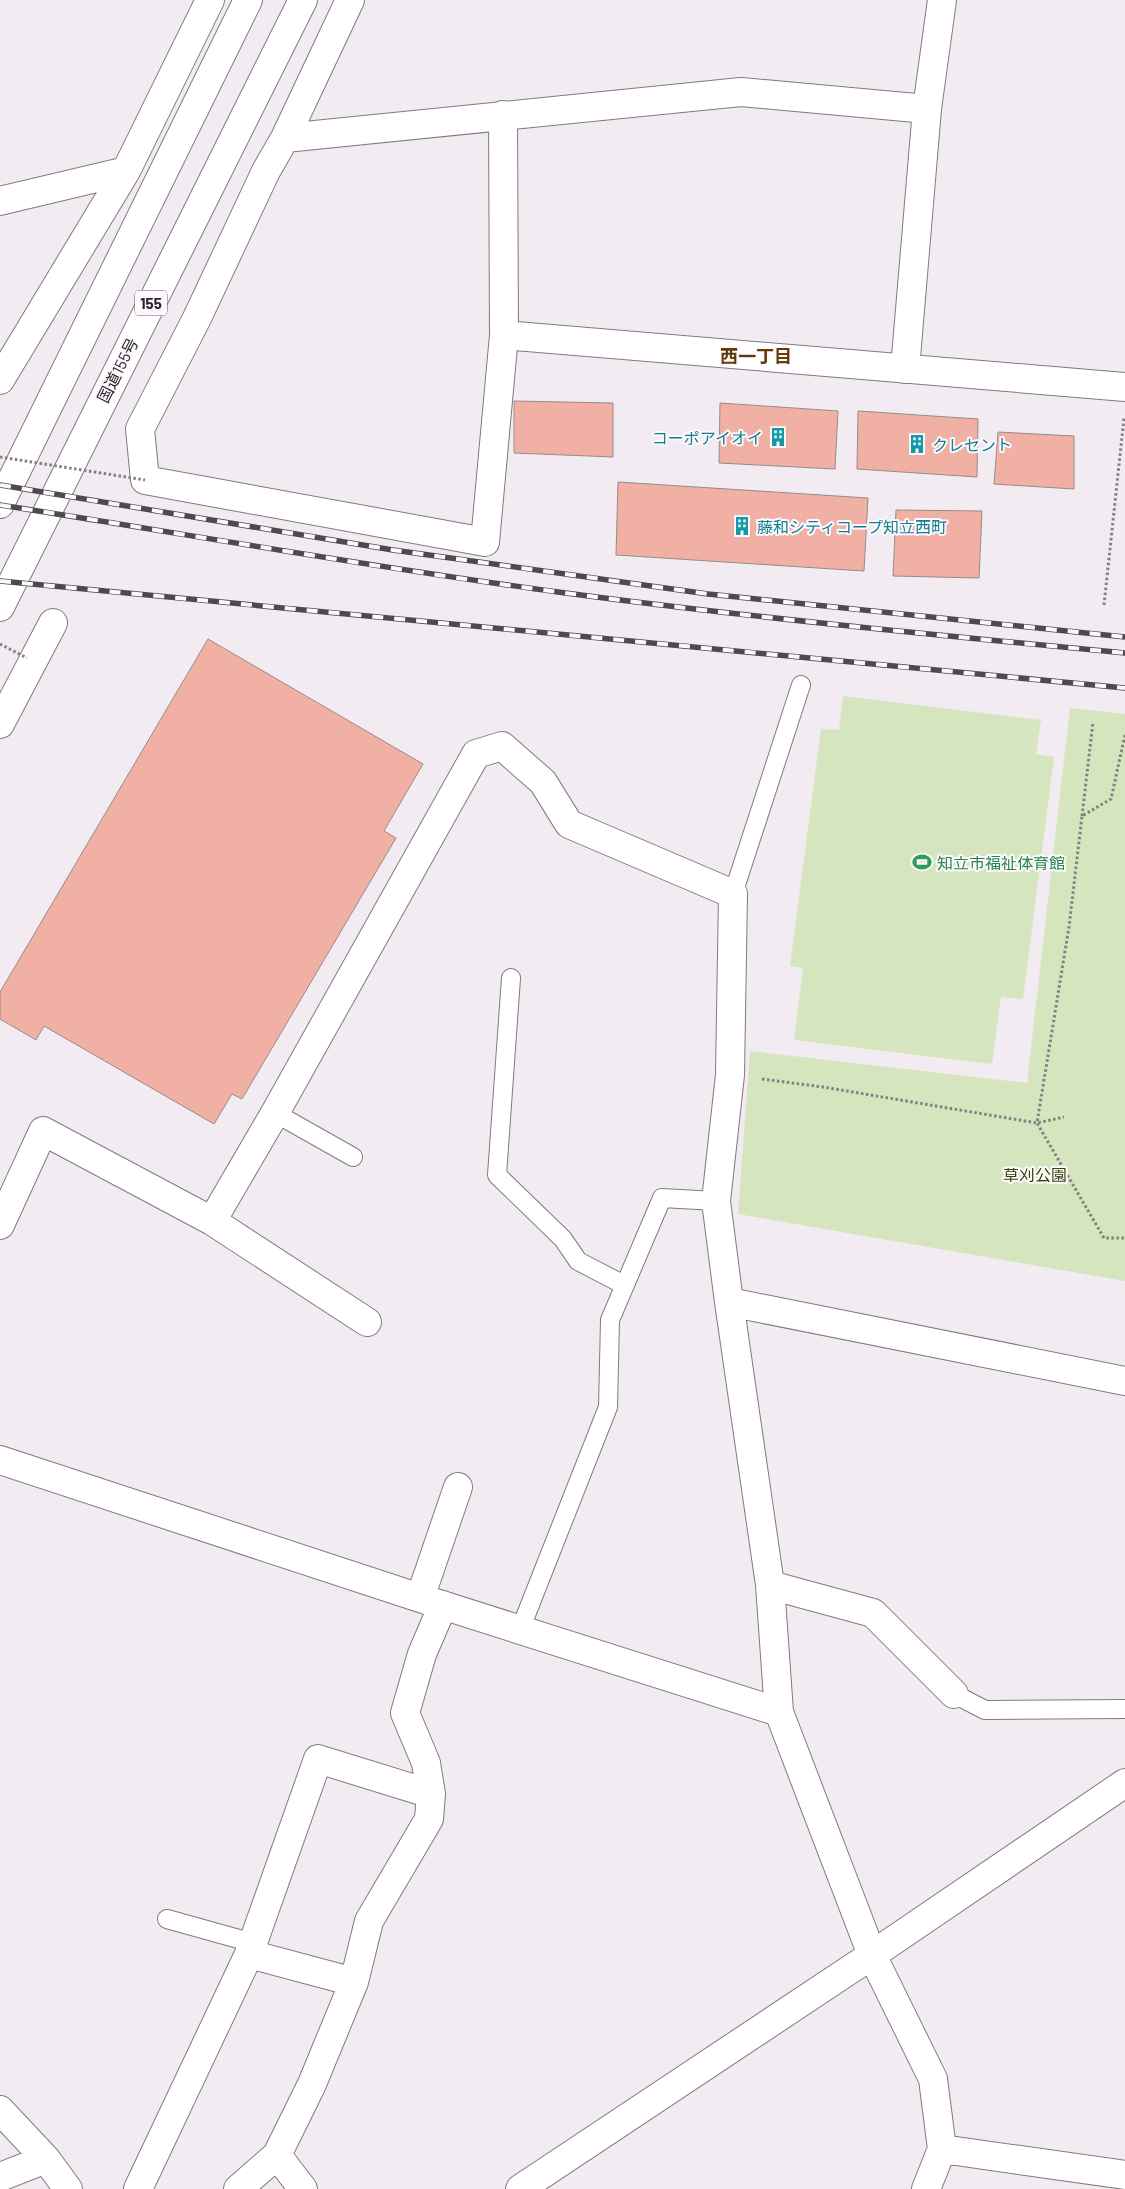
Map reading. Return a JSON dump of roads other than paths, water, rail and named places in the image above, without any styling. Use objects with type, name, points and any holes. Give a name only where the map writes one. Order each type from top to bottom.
[{"type":"main road","points":[[0,380],[126,171],[210,0]]},
{"type":"main road","points":[[0,504],[248,0]]},
{"type":"main road","name":"国道155号","points":[[0,607],[303,0]]},
{"type":"main road","points":[[350,0],[285,138],[266,171],[197,318],[140,429],[146,480],[485,542],[504,334],[503,115]]},
{"type":"main road","points":[[905,369],[927,109],[942,0]]},
{"type":"main road","points":[[285,138],[741,92],[927,109]]},
{"type":"main road","points":[[0,201],[126,171]]},
{"type":"main road","points":[[504,334],[1125,387]]},
{"type":"main road","points":[[0,724],[53,624]]},
{"type":"main road","points":[[212,1221],[275,1113],[476,754],[502,746],[543,782],[569,824],[733,894],[730,1075],[716,1201],[770,1585],[779,1712],[872,1955],[933,2079],[942,2149],[926,2189]]},
{"type":"main road","points":[[0,1225],[43,1131],[212,1221],[367,1322]]},
{"type":"main road","points":[[729,1302],[1125,1381]]},
{"type":"main road","points":[[0,1460],[432,1602],[779,1712]]},
{"type":"main road","points":[[238,2189],[277,2155],[312,2084],[354,1982],[369,1922],[429,1819],[431,1794],[426,1763],[405,1713],[422,1654],[458,1487]]},
{"type":"main road","points":[[770,1585],[873,1613],[954,1694]]},
{"type":"main road","points":[[138,2189],[251,1948],[318,1759],[431,1794]]},
{"type":"main road","points":[[520,2189],[872,1955],[1125,1783]]},
{"type":"main road","points":[[251,1948],[354,1982]]},
{"type":"main road","points":[[0,2110],[46,2159],[68,2189]]},
{"type":"main road","points":[[942,2149],[1125,2175]]},
{"type":"main road","points":[[277,2155],[302,2189]]},
{"type":"main road","points":[[0,2177],[46,2159]]},
{"type":"lane","points":[[733,894],[801,684]]},
{"type":"lane","points":[[510,978],[497,1175],[563,1239],[578,1261],[624,1286]]},
{"type":"lane","points":[[275,1113],[353,1157]]},
{"type":"lane","points":[[520,1630],[608,1407],[610,1320],[662,1198],[716,1201]]},
{"type":"lane","points":[[954,1694],[985,1710],[1125,1709]]},
{"type":"lane","points":[[167,1919],[251,1948]]},
{"type":"railway","points":[[0,485],[393,550],[708,594],[1125,637]]},
{"type":"railway","points":[[0,505],[348,561],[558,592],[770,618],[1125,653]]},
{"type":"railway","points":[[0,581],[1125,688]]},
{"type":"place","name":"コーポアイオイ","points":[[778,437]]},
{"type":"place","name":"クレセント","points":[[917,444]]},
{"type":"place","name":"藤和シティコープ知立西町","points":[[742,526]]},
{"type":"place","name":"知立市福祉体育館","points":[[922,862]]},
{"type":"district","name":"西一丁目","points":[[756,356]]},
{"type":"park label","name":"草刈公園","points":[[1035,1174]]}]
